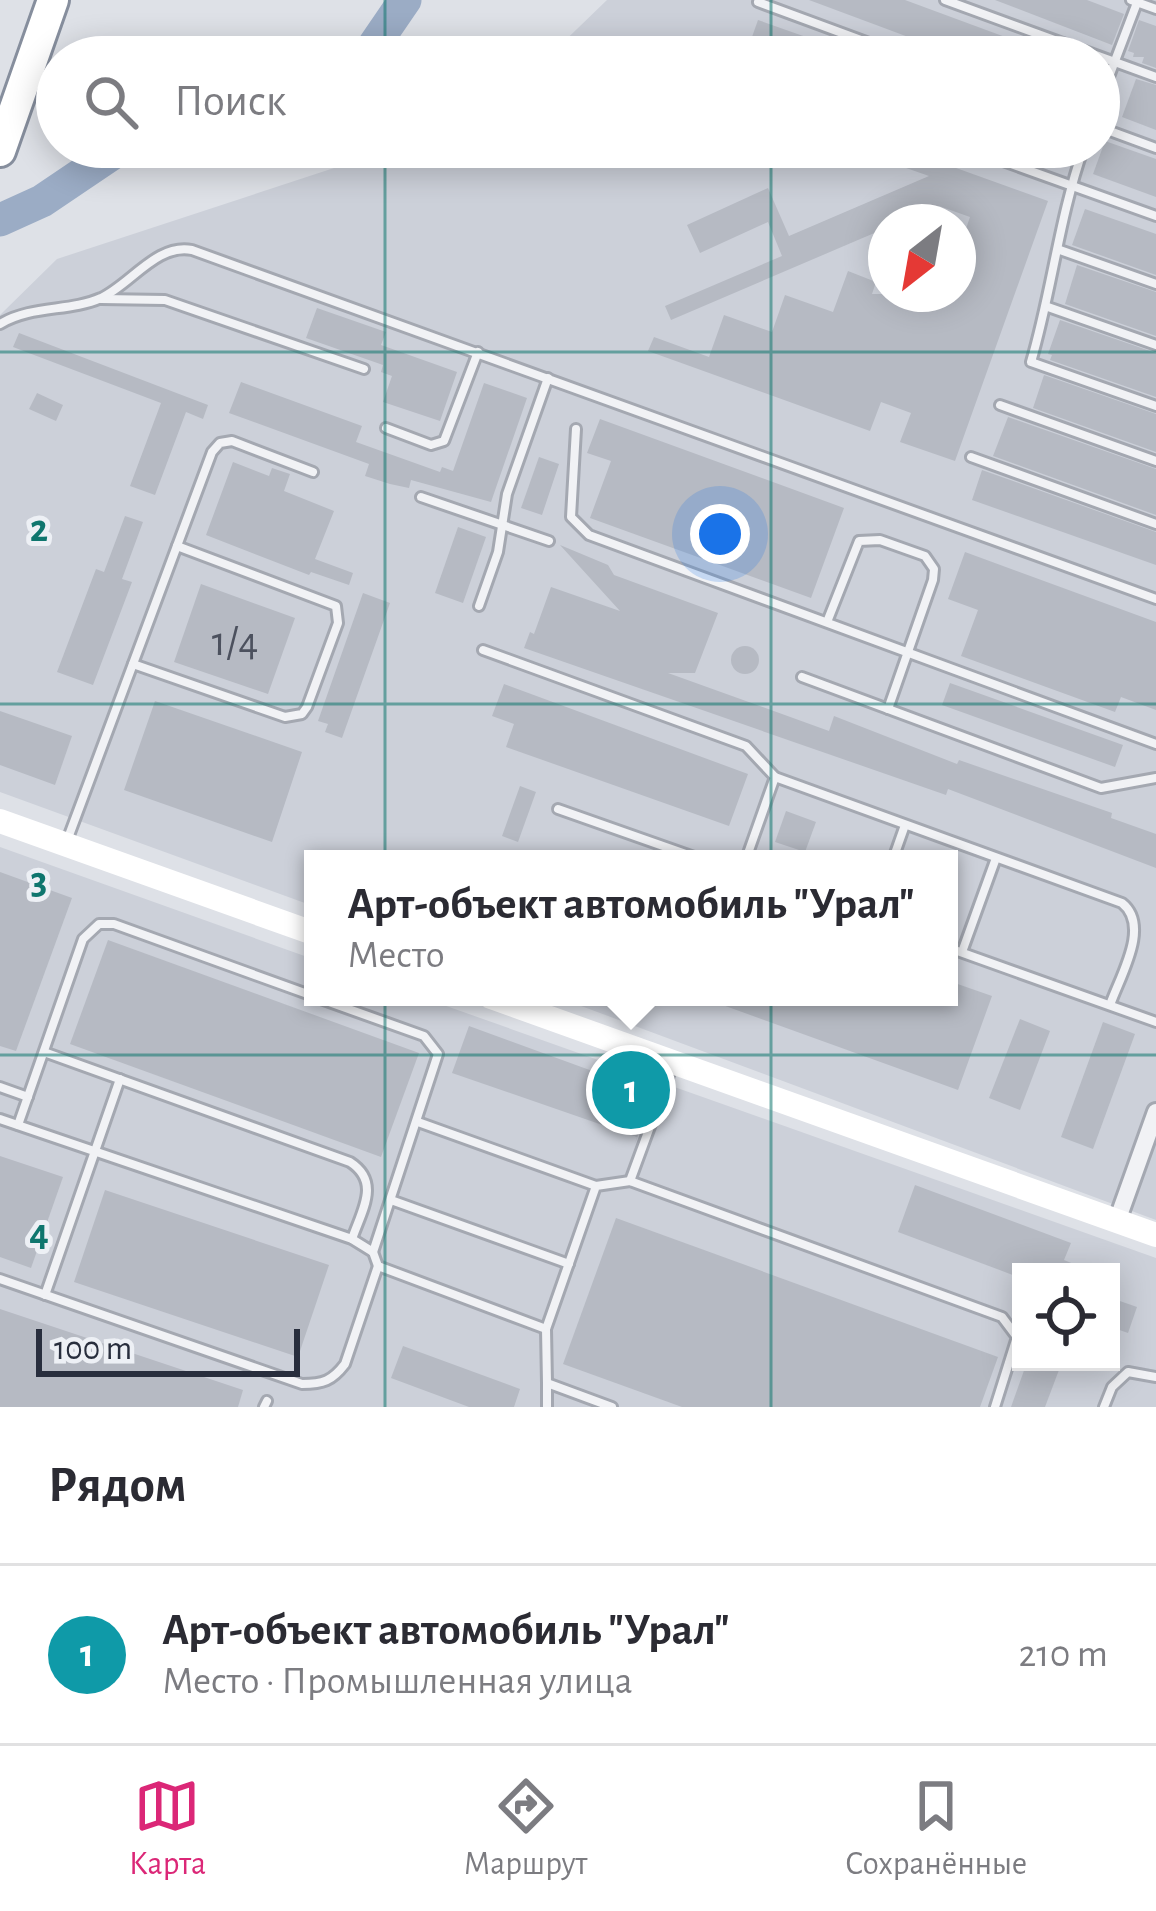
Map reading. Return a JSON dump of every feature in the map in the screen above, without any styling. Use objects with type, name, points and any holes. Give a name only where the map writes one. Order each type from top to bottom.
[{"type":"highway","points":[[40,36],[53,0]]},
{"type":"highway","points":[[0,150],[36,48]]},
{"type":"main road","points":[[0,821],[304,930]]},
{"type":"main road","points":[[516,1006],[1156,1235]]},
{"type":"street","points":[[1117,1221],[1156,1112]]},
{"type":"lane","points":[[945,0],[1043,36]]},
{"type":"lane","points":[[1120,45],[1135,1],[1156,9]]},
{"type":"lane","points":[[758,2],[850,36]]},
{"type":"lane","points":[[1120,64],[1156,77]]},
{"type":"lane","points":[[1120,135],[1156,148]]},
{"type":"lane","points":[[1021,168],[1156,217]]},
{"type":"lane","points":[[1076,168],[1048,307],[1030,362],[1156,406]]},
{"type":"lane","points":[[100,299],[168,252],[183,248],[1156,599]]},
{"type":"lane","points":[[1060,250],[1156,284]]},
{"type":"lane","points":[[0,324],[35,310],[100,299],[165,300],[364,369]]},
{"type":"lane","points":[[1048,307],[1156,345]]},
{"type":"lane","points":[[386,428],[431,445],[444,441],[478,352]]},
{"type":"lane","points":[[479,606],[498,552],[507,494],[548,378]]},
{"type":"lane","points":[[1000,406],[1156,461]]},
{"type":"lane","points":[[576,429],[571,503],[576,526],[589,535],[1156,744]]},
{"type":"lane","points":[[66,844],[212,452],[220,443],[232,442],[313,472]]},
{"type":"lane","points":[[971,457],[1156,524]]},
{"type":"lane","points":[[421,497],[549,541]]},
{"type":"lane","points":[[827,622],[860,541],[880,540],[925,556],[934,569],[933,580],[888,709]]},
{"type":"lane","points":[[133,664],[294,718],[307,707],[323,665],[338,623],[336,606],[177,546]]},
{"type":"lane","points":[[483,650],[746,746],[775,777],[1122,903],[1136,928],[1110,1006]]},
{"type":"lane","points":[[802,677],[1101,788],[1156,778]]},
{"type":"lane","points":[[749,850],[775,777]]},
{"type":"lane","points":[[558,809],[674,850]]},
{"type":"lane","points":[[896,850],[905,825]]},
{"type":"lane","points":[[962,953],[996,858]]},
{"type":"lane","points":[[18,1125],[83,939],[99,924],[114,924],[304,993]]},
{"type":"lane","points":[[958,951],[1156,1022]]},
{"type":"lane","points":[[0,1279],[302,1384],[335,1378],[345,1364],[378,1266],[374,1252],[438,1054],[431,1042],[337,1006]]},
{"type":"lane","points":[[44,1052],[350,1162],[361,1169],[370,1190],[352,1239]]},
{"type":"lane","points":[[630,1181],[674,1063]]},
{"type":"lane","points":[[45,1295],[120,1079]]},
{"type":"lane","points":[[0,1087],[28,1097]]},
{"type":"lane","points":[[0,1119],[352,1239],[374,1252]]},
{"type":"lane","points":[[418,1122],[596,1186],[630,1181],[1002,1317],[1017,1337],[995,1407]]},
{"type":"lane","points":[[547,1407],[546,1329],[596,1186]]},
{"type":"lane","points":[[391,1200],[569,1264]]},
{"type":"lane","points":[[378,1266],[546,1329]]},
{"type":"lane","points":[[1104,1407],[1112,1387],[1128,1372],[1156,1376]]},
{"type":"lane","points":[[547,1383],[612,1407]]},
{"type":"shaded area","points":[[607,0],[1156,0],[1156,1220],[581,1006],[958,1006],[958,850],[304,850],[304,903],[0,792],[0,315],[57,259],[334,168],[1120,168],[1120,36],[570,36]]},
{"type":"shaded area","points":[[0,847],[304,956],[304,1006],[446,1006],[1156,1258],[1156,1407],[0,1407]]},
{"type":"building","points":[[809,0],[905,0],[1002,36],[906,36]]},
{"type":"building","points":[[995,0],[1087,0],[1124,14],[1115,36],[1089,36]]},
{"type":"building","points":[[758,20],[803,36],[752,36]]},
{"type":"building","points":[[1139,20],[1156,26],[1156,68],[1128,51]]},
{"type":"building","points":[[1136,79],[1156,85],[1156,130],[1122,117]]},
{"type":"building","points":[[1120,146],[1156,159],[1156,197],[1093,174],[1095,168],[1120,168]]},
{"type":"building","points":[[906,168],[956,168],[1048,201],[955,461],[900,442],[911,413],[881,402],[870,431],[648,351],[654,337],[709,357],[724,315],[772,332],[785,295],[833,312],[848,271],[868,279],[868,312],[976,312],[976,204],[868,204],[868,236],[671,320],[665,306],[782,256],[768,222],[700,253],[687,225],[768,188],[789,236],[929,176]]},
{"type":"building","points":[[1085,209],[1156,234],[1156,275],[1072,245]]},
{"type":"building","points":[[1077,265],[1156,292],[1156,336],[1065,304]]},
{"type":"building","points":[[317,308],[386,332],[381,345],[457,372],[440,421],[383,402],[392,376],[381,372],[383,365],[306,338]]},
{"type":"building","points":[[1060,320],[1156,353],[1156,397],[1050,360]]},
{"type":"building","points":[[19,333],[208,405],[203,419],[186,412],[155,495],[130,486],[161,403],[13,347]]},
{"type":"building","points":[[1044,375],[1156,414],[1156,452],[1033,408]]},
{"type":"building","points":[[241,382],[362,426],[356,442],[440,472],[442,467],[453,471],[484,383],[527,398],[491,502],[411,480],[409,488],[365,476],[369,464],[229,413]]},
{"type":"building","points":[[37,393],[63,405],[56,421],[29,409]]},
{"type":"building","points":[[1008,417],[1156,469],[1156,515],[993,456]]},
{"type":"building","points":[[600,419],[844,508],[811,598],[590,518],[611,461],[587,453]]},
{"type":"building","points":[[539,457],[559,464],[542,515],[521,508]]},
{"type":"building","points":[[233,462],[269,476],[272,468],[290,474],[284,491],[334,511],[315,559],[353,573],[349,585],[309,575],[206,535]]},
{"type":"building","points":[[982,470],[1156,532],[1156,565],[972,500]]},
{"type":"building","points":[[125,516],[143,522],[122,579],[132,582],[93,685],[57,672],[96,569],[104,572]]},
{"type":"building","points":[[458,527],[486,537],[463,603],[435,593]]},
{"type":"building","points":[[560,545],[608,565],[614,575],[718,613],[695,673],[668,673],[829,731],[834,716],[957,764],[959,760],[1112,813],[1111,818],[1156,834],[1156,868],[948,789],[946,795],[524,648],[551,587],[620,611]]},
{"type":"building","points":[[965,552],[1156,622],[1156,710],[1121,697],[1115,712],[961,656],[978,610],[948,599]]},
{"type":"building","points":[[201,584],[295,618],[268,694],[174,662]]},
{"type":"building","points":[[363,593],[390,603],[342,738],[325,732],[328,724],[318,721]]},
{"type":"building","points":[[745,646],[755,650],[759,660],[755,670],[745,674],[735,670],[731,660],[735,650]]},
{"type":"building","points":[[950,683],[1123,745],[1115,767],[942,705]]},
{"type":"building","points":[[504,684],[748,774],[729,826],[506,747],[514,724],[492,716]]},
{"type":"building","points":[[155,701],[302,752],[272,842],[124,790]]},
{"type":"building","points":[[0,711],[72,736],[55,785],[0,765]]},
{"type":"building","points":[[520,786],[536,792],[518,842],[502,836]]},
{"type":"building","points":[[786,811],[816,822],[806,850],[775,842]]},
{"type":"building","points":[[0,872],[72,898],[16,1051],[0,1046]]},
{"type":"building","points":[[108,940],[419,1053],[381,1157],[70,1044]]},
{"type":"building","points":[[958,984],[992,996],[958,1090],[725,1006],[958,1006]]},
{"type":"building","points":[[1020,1019],[1050,1031],[1020,1110],[989,1098]]},
{"type":"building","points":[[1103,1022],[1135,1034],[1093,1149],[1061,1137]]},
{"type":"building","points":[[469,1026],[628,1084],[620,1104],[646,1114],[634,1146],[637,1137],[452,1073]]},
{"type":"building","points":[[0,1156],[63,1177],[31,1268],[0,1257]]},
{"type":"building","points":[[915,1185],[1071,1243],[1064,1260],[1071,1263],[1012,1263],[1012,1275],[898,1232]]},
{"type":"building","points":[[105,1190],[329,1265],[298,1357],[74,1282]]},
{"type":"building","points":[[616,1218],[998,1357],[980,1407],[682,1407],[563,1364]]},
{"type":"building","points":[[1120,1301],[1137,1307],[1128,1333],[1120,1330]]},
{"type":"building","points":[[0,1309],[243,1390],[238,1407],[0,1407]]},
{"type":"building","points":[[403,1346],[520,1389],[514,1407],[469,1407],[391,1378]]},
{"type":"building","points":[[1024,1371],[1059,1371],[1045,1407],[1011,1407]]},
{"type":"waterway","points":[[380,36],[405,0]]},
{"type":"waterway","points":[[0,220],[42,201],[91,168]]},
{"type":"place","name":"Арт-объект автомобиль \"Урал\"","points":[[631,1090]]}]
